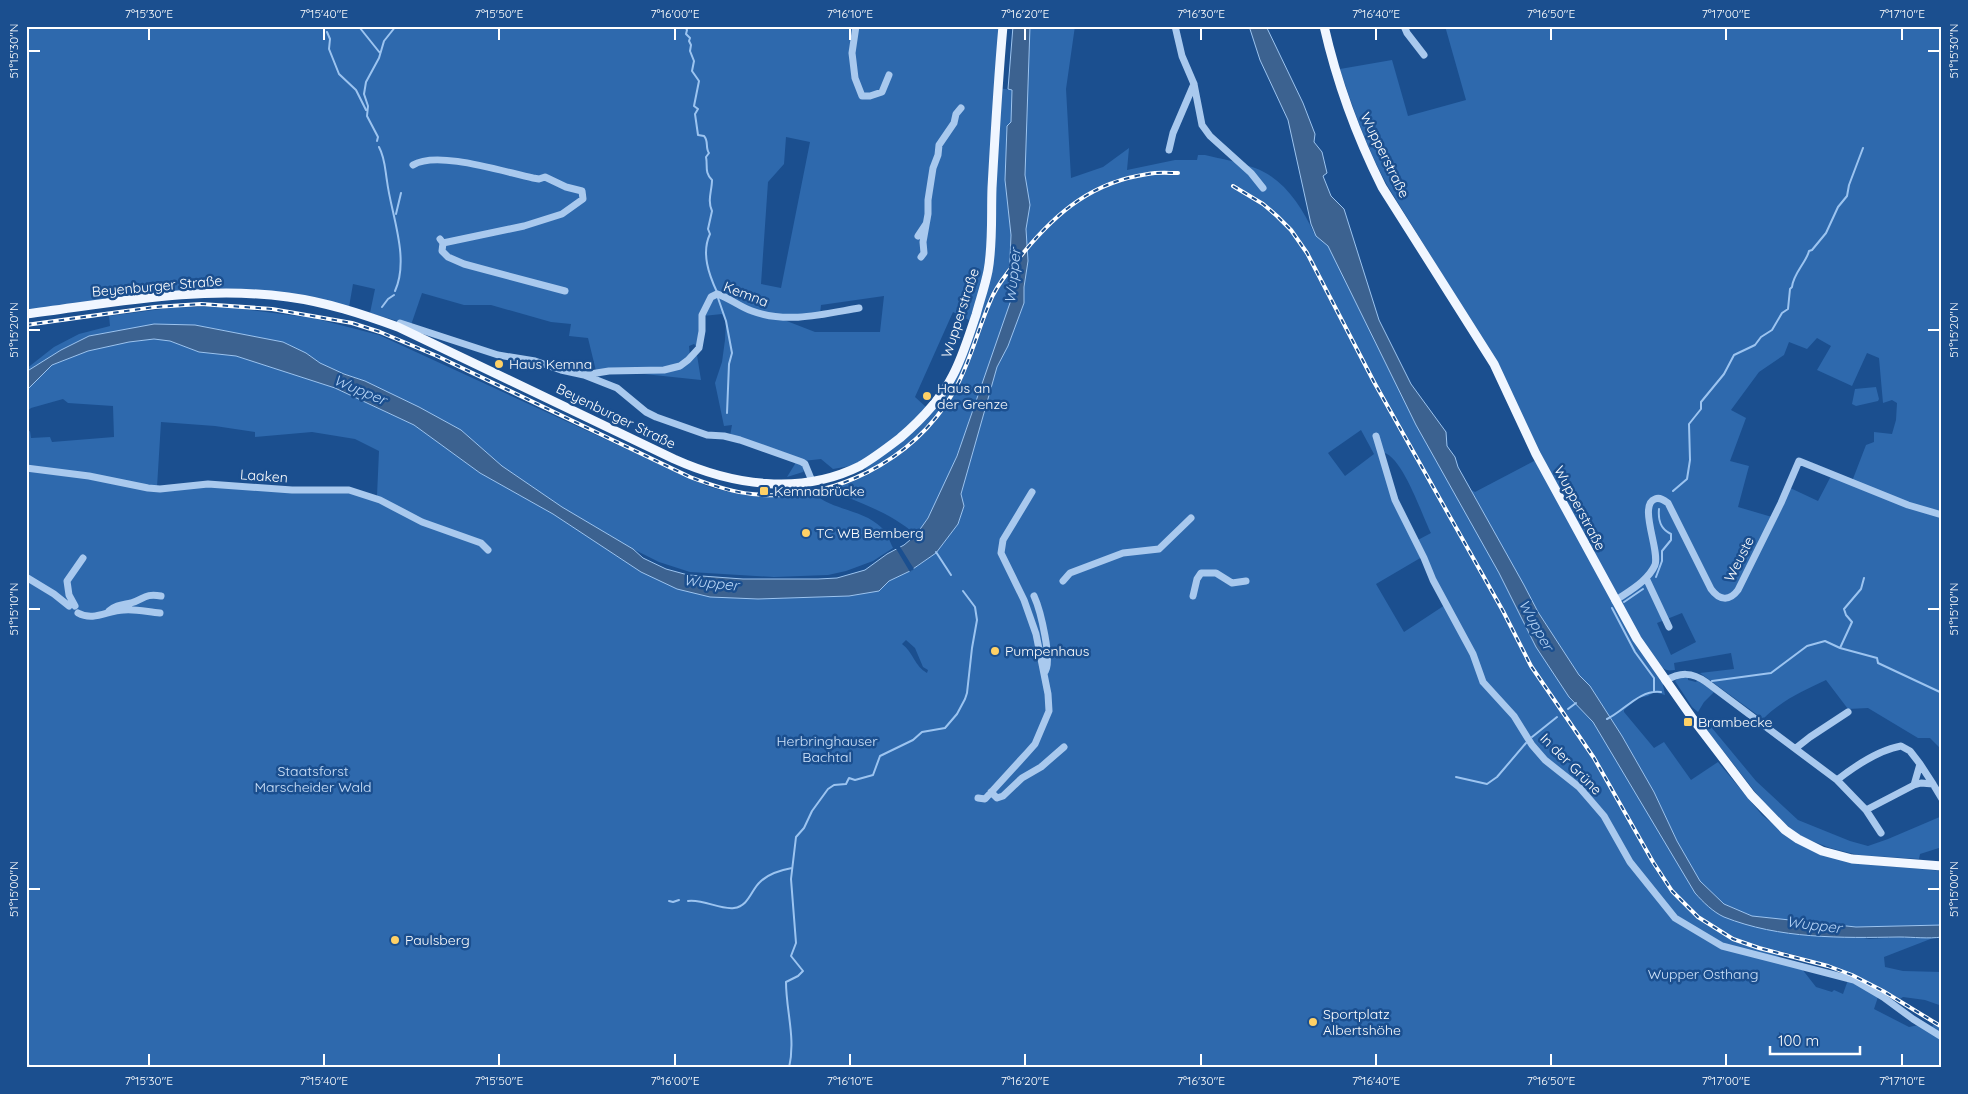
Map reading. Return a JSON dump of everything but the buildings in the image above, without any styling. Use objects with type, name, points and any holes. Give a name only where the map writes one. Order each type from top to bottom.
[{"type":"main road","name":"Wupperstraße","points":[[941,394],[954,374],[962,353],[989,267],[996,106],[1003,26]]},
{"type":"main road","name":"Wupperstraße","points":[[1324,26],[1348,111],[1382,187],[1494,364],[1536,454],[1615,601],[1637,640],[1665,681],[1751,795],[1776,823],[1798,839],[1822,851],[1852,858],[1942,866]]},
{"type":"main road","name":"Beyenburger Straße","points":[[26,314],[153,297],[200,293],[288,297],[320,303],[366,315],[398,327],[704,472],[730,479],[754,482],[790,484],[812,481],[848,471],[875,456],[911,428],[941,394]]},
{"type":"street","points":[[856,26],[852,53],[855,78],[862,96],[870,96],[882,92],[888,75]]},
{"type":"street","points":[[1175,26],[1182,56],[1194,84],[1202,125],[1210,136],[1251,173],[1263,188]]},
{"type":"street","points":[[1404,26],[1407,33],[1424,55]]},
{"type":"street","points":[[1169,150],[1172,133],[1194,84]]},
{"type":"street","points":[[921,257],[924,253],[928,200],[938,148],[961,108]]},
{"type":"street","points":[[413,165],[426,159],[446,159],[532,178],[539,179],[545,176],[566,187],[582,191],[583,199],[562,214],[524,226],[441,241],[442,251],[448,257],[464,264],[565,290]]},
{"type":"street","points":[[918,236],[926,224]]},
{"type":"street","name":"Kemna","points":[[584,375],[609,371],[664,370],[680,366],[699,348],[702,315],[714,295],[720,295],[750,311],[777,318],[859,308]]},
{"type":"street","name":"Kemna","points":[[398,327],[400,323],[498,355],[535,361],[612,385],[646,412],[656,417],[707,435],[724,436],[740,440],[802,462],[805,464],[812,481]]},
{"type":"street","name":"In der Grüne","points":[[1376,436],[1395,500],[1424,558],[1432,580],[1473,654],[1484,682],[1514,716],[1532,745],[1545,760],[1579,787],[1604,816],[1642,880],[1675,918],[1722,946],[1854,980],[1942,1037]]},
{"type":"street","name":"Weuste","points":[[1615,601],[1646,578],[1655,563],[1656,555],[1648,518],[1651,501],[1660,498],[1668,503],[1672,509],[1707,582],[1716,596],[1727,598],[1734,595],[1781,503],[1799,461],[1908,505],[1942,515]]},
{"type":"street","name":"Laaken","points":[[26,468],[89,476],[160,489],[208,484],[292,490],[349,490],[380,500],[422,522],[481,543],[488,550]]},
{"type":"street","points":[[978,798],[984,799],[1035,744],[1049,711],[1036,634],[1024,600],[1001,553],[1003,540],[1032,492]]},
{"type":"street","points":[[1063,581],[1070,573],[1123,553],[1159,549],[1191,518]]},
{"type":"street","points":[[74,609],[69,595],[68,580],[83,558]]},
{"type":"street","points":[[1194,596],[1197,579],[1201,573],[1216,573],[1232,583],[1246,580]]},
{"type":"street","points":[[26,577],[74,609],[88,616],[105,615],[122,610],[160,613]]},
{"type":"street","points":[[1646,578],[1669,627]]},
{"type":"street","points":[[105,615],[117,605],[129,603],[147,595],[161,596]]},
{"type":"street","points":[[1034,596],[1039,608],[1046,650],[1048,668],[1044,674]]},
{"type":"street","points":[[1665,681],[1682,674],[1694,675],[1701,679],[1837,780],[1866,810],[1881,834]]},
{"type":"street","points":[[1796,748],[1848,712]]},
{"type":"street","points":[[1837,780],[1848,771],[1895,747],[1901,746],[1906,748],[1920,764],[1942,799]]},
{"type":"street","points":[[990,792],[998,798],[1003,796],[1022,778],[1040,767],[1064,747]]},
{"type":"street","points":[[1914,785],[1920,764]]},
{"type":"street","points":[[1866,810],[1914,785],[1926,782],[1933,784]]},
{"type":"green space","points":[[26,26],[1003,26],[998,88],[1012,90],[1011,122],[1007,126],[1005,180],[1011,235],[1009,283],[1011,300],[949,475],[935,506],[916,535],[885,514],[827,489],[849,483],[869,474],[862,464],[833,469],[821,459],[803,461],[730,436],[732,425],[724,426],[715,383],[722,362],[726,322],[722,314],[703,316],[714,297],[721,297],[732,303],[732,300],[719,294],[710,295],[700,316],[697,347],[694,344],[689,346],[690,357],[678,365],[665,366],[663,369],[596,371],[588,338],[569,336],[571,324],[551,322],[491,305],[464,305],[422,293],[411,325],[370,313],[375,289],[353,284],[349,307],[276,293],[206,290],[154,293],[26,310]],"holes":[[[786,137],[810,142],[781,288],[761,284],[768,182],[784,164]],[[884,296],[880,332],[815,332],[779,318],[820,314],[821,305]],[[953,312],[971,321],[951,374],[926,407],[915,397]]]},
{"type":"green space","name":"Staatsforst Marscheider Wald","points":[[1030,26],[1075,26],[1066,89],[1071,178],[1103,167],[1129,148],[1127,170],[1175,160],[1197,160],[1198,155],[1205,155],[1249,166],[1274,179],[1283,186],[1304,213],[1314,233],[1328,222],[1363,313],[1692,878],[1727,911],[1869,939],[1933,938],[1884,957],[1885,967],[1903,971],[1942,972],[1942,1006],[1925,1000],[1903,997],[1900,999],[1872,983],[1842,970],[1780,951],[1777,962],[1802,969],[1816,987],[1832,992],[1834,990],[1843,994],[1848,980],[1878,997],[1874,1009],[1909,1027],[1919,1025],[1929,1032],[1935,1022],[1942,1024],[1942,1068],[26,1068],[26,432],[30,431],[31,438],[50,437],[52,442],[114,437],[113,406],[68,403],[63,399],[31,408],[26,412],[26,391],[52,365],[88,351],[129,342],[154,339],[170,341],[199,352],[236,356],[335,388],[414,425],[480,473],[553,514],[641,572],[732,598],[849,596],[879,591],[889,581],[910,571],[936,553],[958,524],[964,506],[961,494],[997,367],[1008,346],[1024,303],[1024,287],[1028,261],[1026,229],[1030,205],[1025,175]],"holes":[[[161,422],[215,426],[255,432],[255,437],[312,432],[355,439],[379,451],[377,496],[267,486],[157,487]],[[1361,430],[1374,454],[1345,476],[1328,453]],[[1381,452],[1389,455],[1404,474],[1431,533],[1416,541],[1405,518]],[[1422,557],[1445,605],[1404,632],[1376,584]],[[906,640],[915,648],[923,667],[928,670],[927,673],[920,667],[902,644]]]},
{"type":"green space","points":[[1445,26],[1942,26],[1942,750],[1930,738],[1918,738],[1868,708],[1848,709],[1826,680],[1785,701],[1763,719],[1700,673],[1734,669],[1731,653],[1674,663],[1675,670],[1663,668],[1652,656],[1640,638],[1556,485],[1497,363],[1387,185],[1361,128],[1340,69],[1392,60],[1408,116],[1466,100]],"holes":[[[1817,338],[1831,346],[1817,370],[1852,386],[1867,353],[1879,358],[1883,403],[1892,400],[1897,403],[1896,420],[1892,434],[1874,432],[1874,442],[1866,445],[1851,484],[1831,476],[1818,501],[1786,486],[1772,517],[1738,507],[1749,466],[1730,461],[1746,418],[1731,410],[1759,372],[1784,355],[1789,342],[1807,349]],[[1682,613],[1696,642],[1671,655],[1657,623]]]},
{"type":"green space","points":[[218,306],[313,318],[379,335],[707,486],[760,497],[786,497],[813,493],[821,499],[874,522],[884,530],[893,548],[873,561],[846,571],[828,575],[774,577],[690,572],[659,562],[633,549],[562,507],[502,466],[461,430],[365,381],[320,363],[306,353],[283,342],[195,325],[154,324],[89,336],[61,350],[26,373],[26,369],[54,347],[79,334],[110,326],[109,316],[169,308]]},
{"type":"green space","points":[[697,355],[701,380],[644,374],[664,372]]},
{"type":"green space","points":[[1876,387],[1878,401],[1856,406],[1852,404],[1855,389]]},
{"type":"green space","points":[[1536,460],[1637,647],[1662,680],[1665,695],[1654,692],[1648,696],[1638,698],[1624,710],[1654,748],[1664,742],[1691,780],[1718,762],[1762,815],[1784,833],[1855,863],[1942,871],[1942,925],[1856,927],[1752,916],[1724,904],[1700,881],[1677,841],[1654,792],[1622,736],[1590,686],[1579,675],[1538,612],[1471,490],[1475,492]]},
{"type":"green space","points":[[794,461],[803,464],[804,470],[787,477],[795,464]]},
{"type":"green space","points":[[1688,677],[1688,680],[1696,682],[1698,680],[1714,692],[1704,702],[1698,712],[1692,707],[1675,681]]},
{"type":"green space","points":[[1707,722],[1756,781],[1798,820],[1850,841],[1868,846],[1942,816],[1942,847],[1920,854],[1919,859],[1858,855],[1830,848],[1802,837],[1788,828],[1770,811],[1703,725]]},
{"type":"water","name":"Wupper","points":[[1013,26],[1030,26],[1025,175],[1030,205],[1026,229],[1028,261],[1024,287],[1024,303],[1008,346],[997,367],[961,494],[964,506],[958,524],[936,553],[910,571],[889,581],[879,591],[849,596],[758,599],[710,597],[677,589],[641,572],[553,514],[480,473],[414,425],[335,388],[236,356],[199,352],[170,341],[154,339],[129,342],[88,351],[52,365],[26,391],[26,373],[29,370],[61,350],[89,336],[154,324],[195,325],[283,342],[306,353],[320,363],[365,381],[461,430],[502,466],[562,507],[633,549],[643,558],[666,569],[688,575],[743,579],[837,578],[865,570],[887,554],[904,545],[916,535],[928,518],[957,456],[1011,300],[1009,283],[1011,235],[1005,180],[1007,126],[1011,122],[1012,90],[1008,89]]},
{"type":"water","name":"Wupper","points":[[1249,26],[1266,26],[1303,103],[1315,134],[1314,142],[1322,152],[1327,173],[1323,176],[1331,196],[1344,209],[1379,320],[1411,384],[1446,432],[1447,446],[1455,457],[1458,467],[1538,612],[1579,675],[1590,686],[1622,736],[1654,792],[1677,841],[1700,881],[1724,904],[1752,916],[1856,927],[1942,925],[1942,937],[1833,937],[1767,930],[1724,917],[1708,906],[1695,893],[1593,722],[1569,697],[1536,647],[1499,573],[1416,425],[1328,246],[1316,236],[1311,224],[1288,120],[1260,60]]},
{"type":"pier","points":[[899,545],[914,569],[910,572],[895,547]]},
{"type":"waterway","points":[[377,141],[378,137],[367,116],[368,106],[364,94],[366,82],[379,58],[384,41],[396,26]]},
{"type":"waterway","points":[[685,26],[686,34],[690,38],[690,51],[694,61],[692,71],[699,81],[694,106],[698,109],[695,114],[698,135],[704,136],[709,153],[706,157],[707,172],[712,180],[710,199],[712,211],[708,229],[710,234],[707,241],[706,256],[711,278],[717,292]]},
{"type":"waterway","points":[[360,28],[380,53]]},
{"type":"waterway","points":[[327,32],[330,39],[329,49],[339,74],[356,90],[366,110]]},
{"type":"waterway","points":[[379,147],[384,164],[400,250],[401,265],[395,291]]},
{"type":"waterway","points":[[1673,491],[1687,479],[1690,460],[1689,424],[1701,409],[1701,402],[1724,374],[1734,355],[1755,345],[1761,337],[1772,330],[1782,313],[1788,309],[1790,289],[1795,277],[1809,251],[1826,233],[1838,207],[1847,196],[1849,185],[1863,148]]},
{"type":"waterway","points":[[396,214],[401,193]]},
{"type":"waterway","points":[[382,307],[394,295]]},
{"type":"waterway","points":[[718,298],[726,321],[732,353],[729,364],[727,413]]},
{"type":"waterway","points":[[1656,577],[1662,561],[1662,551],[1671,540],[1671,534],[1664,530],[1660,524],[1659,509]]},
{"type":"waterway","points":[[936,552],[951,575]]},
{"type":"waterway","points":[[1840,648],[1852,622],[1844,609],[1861,589],[1864,578]]},
{"type":"waterway","points":[[1624,602],[1643,589]]},
{"type":"waterway","points":[[789,1068],[791,1035],[786,982],[803,971],[791,956],[796,943],[791,879],[796,837],[804,828],[812,811],[828,789],[834,785],[846,784],[849,778],[855,780],[873,775],[880,756],[913,740],[922,732],[945,728],[957,714],[967,693],[977,620],[975,607],[963,591]]},
{"type":"waterway","points":[[1612,608],[1635,652],[1654,678],[1654,691]]},
{"type":"waterway","points":[[1712,681],[1771,673],[1807,646],[1825,641],[1840,648],[1877,658],[1878,663],[1942,693]]},
{"type":"waterway","points":[[1607,719],[1639,697],[1653,692],[1661,692]]},
{"type":"waterway","points":[[26,703],[26,730]]},
{"type":"waterway","points":[[1568,709],[1576,703]]},
{"type":"waterway","points":[[1532,737],[1557,717]]},
{"type":"waterway","points":[[1456,777],[1487,784],[1497,777],[1526,743]]},
{"type":"waterway","points":[[688,901],[729,908],[739,907],[763,879],[792,868]]},
{"type":"waterway","points":[[669,901],[679,900]]},
{"type":"waterway","points":[[26,1063],[32,1068]]},
{"type":"railway","points":[[26,325],[155,307],[201,304],[272,309],[352,323],[380,332],[437,356],[698,480],[729,490],[752,494],[782,495],[811,492],[840,484],[867,472],[893,457],[916,439],[936,417],[959,381],[996,289],[1037,237],[1064,211],[1094,191],[1110,184],[1151,173],[1178,173]]},
{"type":"railway","points":[[1233,186],[1263,204],[1277,216],[1291,230],[1307,253],[1374,382],[1503,611],[1531,666],[1594,758],[1653,862],[1672,891],[1698,917],[1733,939],[1759,948],[1828,966],[1852,975],[1883,991],[1942,1027]]},
{"type":"place","name":"Haus Kemna","points":[[499,364]]},
{"type":"place","name":"Haus an der Grenze","points":[[927,396]]},
{"type":"place","name":"Kemnabrücke","points":[[764,491]]},
{"type":"place","name":"TC WB Bemberg","points":[[806,533]]},
{"type":"place","name":"Pumpenhaus","points":[[995,651]]},
{"type":"place","name":"Brambecke","points":[[1688,722]]},
{"type":"place","name":"Paulsberg","points":[[395,940]]},
{"type":"place","name":"Sportplatz Albertshöhe","points":[[1313,1022]]},
{"type":"park label","name":"Herbringhauser Bachtal","points":[[827,750]]},
{"type":"park label","name":"Wupper Osthang","points":[[1703,974]]}]
